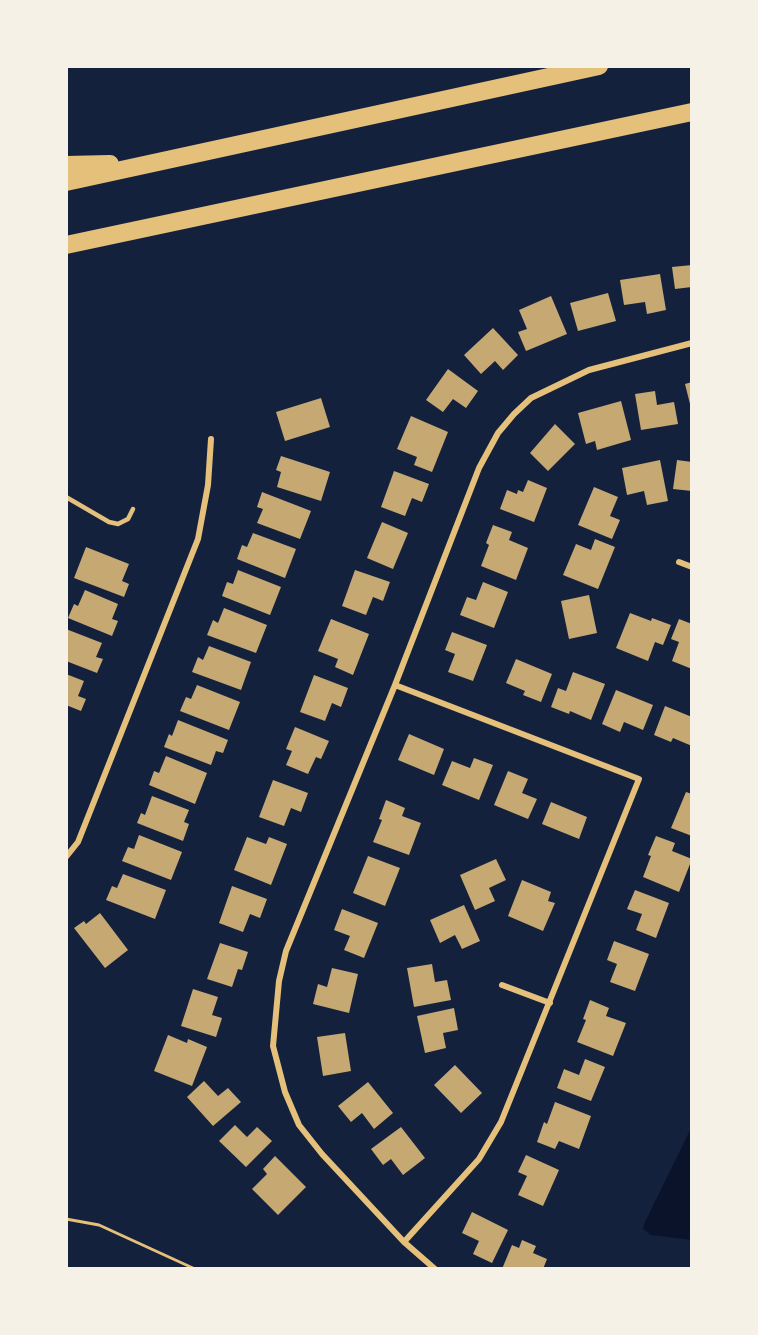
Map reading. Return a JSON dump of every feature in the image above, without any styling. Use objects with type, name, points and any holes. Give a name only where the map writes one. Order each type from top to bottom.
[{"type":"highway","points":[[66,182],[599,66]]},
{"type":"highway","points":[[66,245],[692,112]]},
{"type":"highway","points":[[66,165],[151,164]]},
{"type":"street","points":[[435,1269],[404,1242],[322,1154],[299,1125],[285,1092],[273,1046],[279,981],[286,951],[486,452],[498,433],[531,398],[589,370],[692,343]]},
{"type":"street","points":[[66,857],[78,842],[198,539],[208,485],[211,439]]},
{"type":"street","points":[[679,562],[692,567]]},
{"type":"street","points":[[394,685],[639,778],[509,1104],[491,1140],[472,1167],[404,1242]]},
{"type":"street","points":[[502,985],[550,1003]]},
{"type":"lane","points":[[66,497],[109,522],[118,524],[128,519],[133,509]]},
{"type":"path","points":[[66,1218],[99,1225],[195,1269]]},
{"type":"water","points":[[692,1126],[692,1240],[651,1235],[643,1229],[644,1224]]},
{"type":"building","points":[[692,265],[692,287],[675,289],[672,267]]},
{"type":"building","points":[[660,274],[666,310],[647,314],[645,302],[624,305],[620,280]]},
{"type":"building","points":[[608,293],[616,321],[578,331],[570,303]]},
{"type":"building","points":[[551,296],[567,334],[526,351],[518,332],[527,329],[519,310]]},
{"type":"building","points":[[493,328],[518,355],[503,370],[495,361],[481,374],[464,355]]},
{"type":"building","points":[[448,369],[478,391],[466,408],[453,399],[443,412],[426,400]]},
{"type":"building","points":[[692,382],[692,408],[691,408],[685,384]]},
{"type":"building","points":[[655,391],[657,405],[674,402],[678,424],[641,430],[635,394]]},
{"type":"building","points":[[321,398],[330,427],[285,441],[276,412]]},
{"type":"building","points":[[621,401],[631,440],[597,450],[595,441],[586,444],[578,413]]},
{"type":"building","points":[[411,416],[448,432],[432,472],[414,465],[417,457],[397,449]]},
{"type":"building","points":[[555,424],[575,444],[548,471],[530,453]]},
{"type":"building","points":[[281,456],[330,472],[321,501],[277,487],[281,472],[276,470]]},
{"type":"building","points":[[660,460],[668,501],[647,505],[644,491],[627,495],[622,468]]},
{"type":"building","points":[[677,460],[692,462],[692,491],[673,489]]},
{"type":"building","points":[[394,471],[429,484],[422,502],[412,498],[405,516],[381,507]]},
{"type":"building","points":[[528,480],[547,488],[534,522],[500,509],[507,490],[517,494],[518,490],[523,492]]},
{"type":"building","points":[[594,487],[618,497],[610,516],[620,520],[612,539],[578,525]]},
{"type":"building","points":[[262,492],[311,511],[300,539],[257,523],[263,509],[257,507]]},
{"type":"building","points":[[382,522],[408,533],[393,569],[367,558]]},
{"type":"building","points":[[493,525],[512,532],[509,540],[528,548],[516,580],[481,566]]},
{"type":"building","points":[[253,533],[296,549],[285,578],[237,559],[242,545],[247,547]]},
{"type":"building","points":[[595,539],[615,547],[598,589],[563,575],[576,544],[591,550]]},
{"type":"building","points":[[86,547],[129,564],[122,581],[129,584],[124,597],[74,578]]},
{"type":"building","points":[[238,570],[281,587],[270,615],[222,596],[227,582],[233,584]]},
{"type":"building","points":[[355,570],[390,582],[383,601],[373,597],[366,615],[342,606]]},
{"type":"building","points":[[483,582],[508,592],[494,628],[460,615],[467,597],[476,600]]},
{"type":"building","points":[[85,590],[118,604],[112,619],[118,621],[112,636],[68,618],[74,604],[78,606]]},
{"type":"building","points":[[589,595],[597,633],[569,639],[561,601]]},
{"type":"building","points":[[224,608],[267,625],[256,653],[207,635],[213,620],[218,623]]},
{"type":"building","points":[[630,613],[671,625],[663,645],[655,642],[648,661],[616,648]]},
{"type":"building","points":[[331,619],[369,634],[353,675],[335,667],[338,659],[318,651]]},
{"type":"building","points":[[679,619],[692,624],[692,669],[672,661],[679,642],[671,639]]},
{"type":"building","points":[[66,629],[102,643],[96,657],[103,659],[97,673],[66,661]]},
{"type":"building","points":[[452,632],[487,645],[473,681],[448,672],[455,654],[445,650]]},
{"type":"building","points":[[209,646],[251,662],[241,690],[192,672],[198,657],[203,660]]},
{"type":"building","points":[[516,659],[552,674],[541,702],[523,695],[525,691],[506,683]]},
{"type":"building","points":[[573,672],[605,684],[591,720],[570,711],[569,714],[551,707],[558,688],[566,691]]},
{"type":"building","points":[[66,674],[84,681],[78,696],[86,699],[81,711],[66,705]]},
{"type":"building","points":[[314,675],[348,688],[341,707],[332,703],[325,721],[300,712]]},
{"type":"building","points":[[197,685],[240,702],[229,730],[180,711],[186,697],[191,699]]},
{"type":"building","points":[[616,690],[653,705],[643,730],[624,722],[620,732],[602,724]]},
{"type":"building","points":[[665,706],[692,717],[692,746],[673,738],[671,742],[654,735]]},
{"type":"building","points":[[178,720],[228,740],[223,753],[216,751],[211,765],[164,747],[169,734],[172,736]]},
{"type":"building","points":[[295,727],[329,741],[321,759],[316,757],[308,774],[286,765],[292,751],[286,749]]},
{"type":"building","points":[[409,734],[444,749],[434,775],[398,760]]},
{"type":"building","points":[[166,756],[207,773],[195,804],[149,785],[154,771],[159,773]]},
{"type":"building","points":[[474,758],[493,765],[479,800],[442,785],[452,761],[470,768]]},
{"type":"building","points":[[508,771],[528,779],[522,793],[537,799],[528,819],[494,805]]},
{"type":"building","points":[[273,780],[308,793],[301,812],[291,808],[284,826],[259,817]]},
{"type":"building","points":[[686,792],[692,794],[692,836],[671,828]]},
{"type":"building","points":[[152,796],[189,810],[184,822],[189,824],[183,841],[137,823],[141,813],[145,815]]},
{"type":"building","points":[[386,800],[405,808],[402,816],[421,823],[409,855],[373,842],[382,820],[379,819]]},
{"type":"building","points":[[551,802],[587,817],[579,839],[542,824]]},
{"type":"building","points":[[139,835],[182,852],[171,880],[122,861],[128,847],[134,849]]},
{"type":"building","points":[[656,836],[675,843],[672,851],[692,859],[679,892],[643,877],[651,856],[648,855]]},
{"type":"building","points":[[247,837],[266,844],[269,837],[287,844],[271,885],[234,870]]},
{"type":"building","points":[[368,856],[400,868],[385,906],[353,893]]},
{"type":"building","points":[[496,859],[506,880],[489,888],[495,901],[475,910],[460,875]]},
{"type":"building","points":[[123,874],[166,890],[155,919],[106,900],[112,886],[117,888]]},
{"type":"building","points":[[522,880],[551,892],[548,901],[555,903],[543,931],[508,916]]},
{"type":"building","points":[[232,886],[267,899],[260,918],[250,914],[243,932],[219,923]]},
{"type":"building","points":[[635,890],[669,903],[656,938],[636,930],[642,914],[627,909]]},
{"type":"building","points":[[464,905],[480,941],[462,949],[455,935],[440,943],[430,920]]},
{"type":"building","points":[[342,909],[378,923],[364,958],[344,950],[350,936],[334,930]]},
{"type":"building","points":[[100,913],[128,950],[105,968],[74,928],[84,921],[86,924]]},
{"type":"building","points":[[614,941],[649,954],[635,991],[610,982],[617,964],[607,960]]},
{"type":"building","points":[[220,943],[248,952],[242,970],[238,969],[232,987],[207,979]]},
{"type":"building","points":[[432,964],[435,982],[447,980],[451,1000],[414,1007],[407,968]]},
{"type":"building","points":[[332,968],[358,974],[349,1013],[313,1004],[318,984],[327,987]]},
{"type":"building","points":[[193,989],[218,997],[212,1015],[222,1018],[216,1037],[181,1026]]},
{"type":"building","points":[[590,1000],[609,1008],[606,1016],[626,1023],[613,1056],[577,1042],[586,1020],[583,1019]]},
{"type":"building","points":[[454,1008],[458,1030],[443,1033],[446,1048],[425,1053],[417,1016]]},
{"type":"building","points":[[345,1033],[351,1071],[323,1076],[317,1037]]},
{"type":"building","points":[[168,1035],[187,1043],[188,1039],[207,1047],[192,1086],[154,1071]]},
{"type":"building","points":[[585,1059],[605,1067],[591,1101],[557,1088],[564,1069],[579,1075]]},
{"type":"building","points":[[455,1065],[482,1093],[461,1113],[434,1085]]},
{"type":"building","points":[[204,1081],[218,1096],[228,1088],[241,1102],[213,1126],[187,1097]]},
{"type":"building","points":[[368,1082],[393,1113],[374,1129],[362,1113],[351,1122],[338,1106]]},
{"type":"building","points":[[555,1102],[591,1116],[579,1149],[559,1141],[555,1149],[537,1142],[544,1122],[547,1124]]},
{"type":"building","points":[[235,1125],[247,1137],[257,1127],[272,1141],[246,1167],[219,1141]]},
{"type":"building","points":[[401,1127],[425,1158],[403,1175],[391,1159],[383,1165],[371,1149]]},
{"type":"building","points":[[526,1155],[559,1170],[543,1206],[518,1195],[527,1176],[518,1172]]},
{"type":"building","points":[[275,1156],[306,1187],[278,1215],[252,1189],[267,1174],[263,1169]]},
{"type":"building","points":[[472,1212],[508,1230],[492,1263],[473,1254],[479,1241],[462,1233]]},
{"type":"building","points":[[522,1240],[536,1246],[533,1253],[547,1259],[543,1269],[502,1269],[512,1245],[519,1248]]}]
